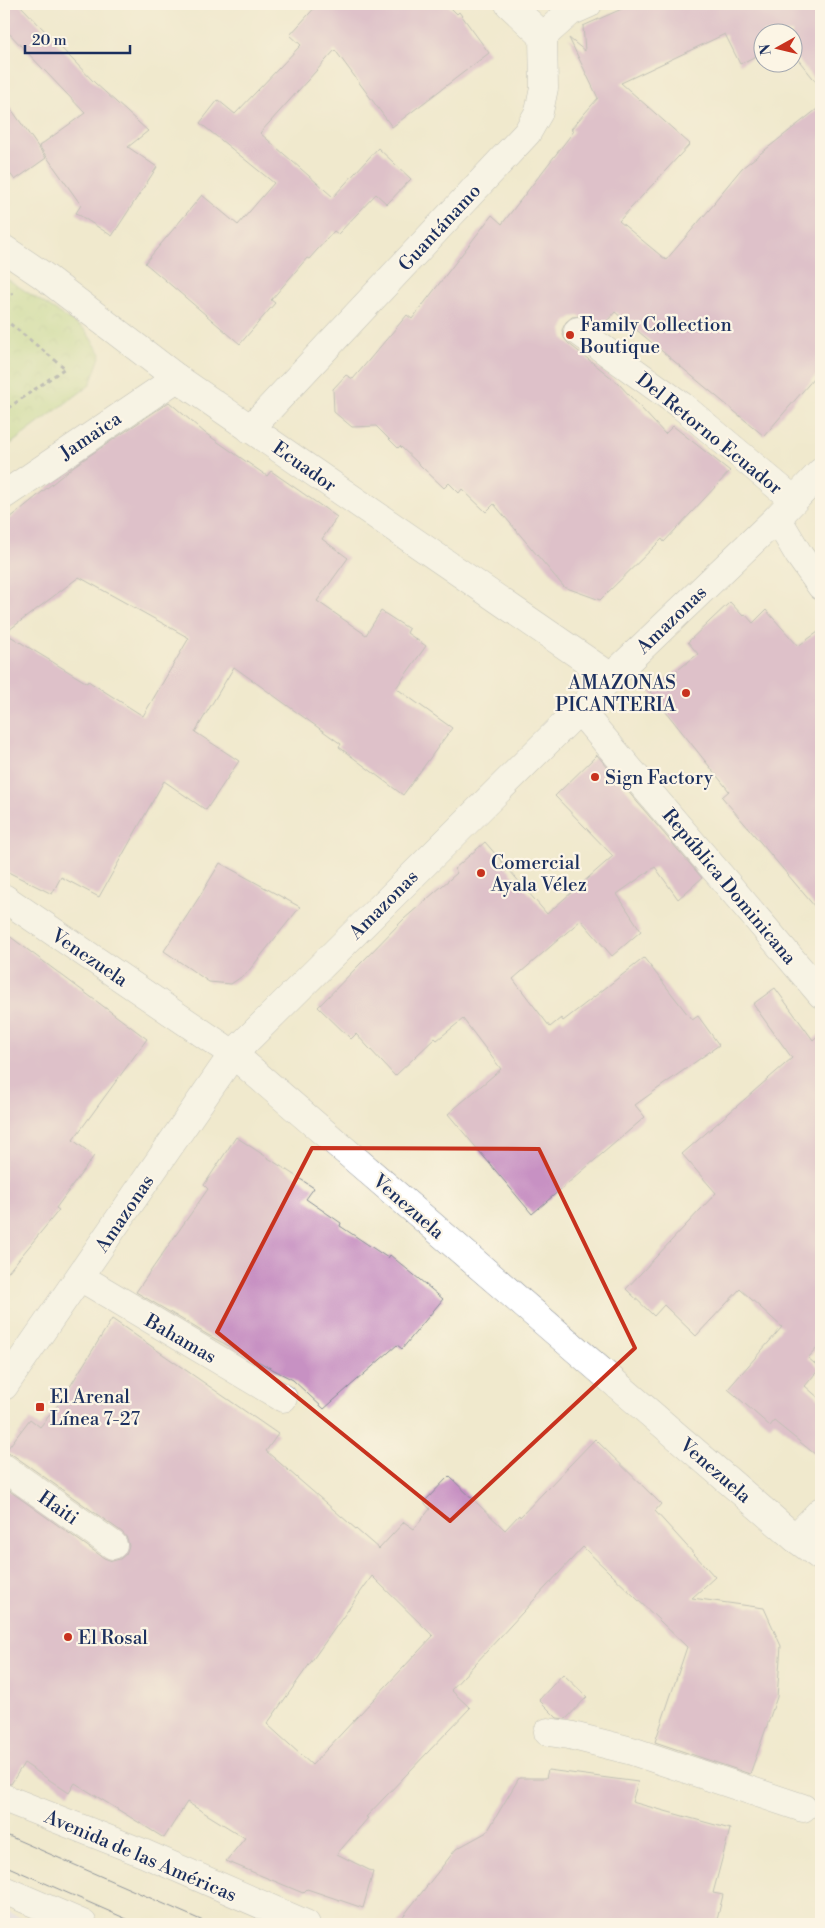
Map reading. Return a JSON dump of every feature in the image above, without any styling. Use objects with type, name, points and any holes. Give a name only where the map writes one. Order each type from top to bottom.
[{"type":"street","points":[[509,4],[542,36],[570,12],[588,4]]},
{"type":"street","name":"Guantánamo","points":[[250,429],[527,133],[539,112],[544,88],[542,36]]},
{"type":"street","name":"Ecuador","points":[[4,249],[41,274],[177,378],[611,677]]},
{"type":"street","name":"Del Retorno Ecuador","points":[[578,331],[682,406],[785,509]]},
{"type":"street","name":"Jamaica","points":[[4,495],[177,378]]},
{"type":"street","name":"Amazonas","points":[[4,1386],[232,1054],[580,710],[611,677],[821,472]]},
{"type":"street","points":[[785,509],[799,555],[821,586]]},
{"type":"street","name":"República Dominicana","points":[[580,710],[821,994]]},
{"type":"street","name":"Venezuela","points":[[4,898],[232,1054],[795,1538],[821,1557]]},
{"type":"street","name":"Bahamas","points":[[80,1277],[283,1398]]},
{"type":"street","name":"Haiti","points":[[4,1468],[114,1545]]},
{"type":"street","points":[[795,1538],[821,1511]]},
{"type":"street","name":"Venezuela","points":[[795,1538],[821,1574]]},
{"type":"street","points":[[548,1732],[569,1735],[632,1751],[803,1808]]},
{"type":"street","name":"Avenida de las Américas","points":[[4,1798],[143,1853],[306,1924]]},
{"type":"street","points":[[4,1890],[83,1924]]},
{"type":"path","points":[[4,319],[65,368],[4,411]]},
{"type":"highlighted area","points":[[312,1148],[539,1149],[635,1348],[450,1521],[217,1332]]},
{"type":"shaded area","points":[[4,1911],[37,1924],[4,1924]]},
{"type":"green space","points":[[4,277],[85,330],[101,354],[90,385],[4,449]]},
{"type":"building","points":[[4,4],[19,4],[95,83],[148,131],[128,147],[157,167],[112,236],[76,213],[81,205],[39,146],[85,113],[4,28]]},
{"type":"building","points":[[318,4],[447,4],[457,14],[459,12],[489,53],[392,127],[335,50],[260,133],[333,197],[378,148],[411,179],[387,204],[376,194],[338,234],[334,231],[309,259],[307,258],[271,300],[275,303],[240,344],[145,263],[202,195],[238,225],[274,183],[200,123],[218,100],[235,114],[301,45],[290,35]]},
{"type":"building","points":[[633,4],[821,4],[821,88],[802,64],[802,22],[752,22],[752,58],[740,64],[725,34],[621,83],[690,144],[619,221],[666,260],[742,168],[821,106],[821,370],[764,436],[615,312],[601,328],[580,316],[572,317],[566,322],[562,330],[564,338],[568,343],[618,383],[665,434],[673,426],[730,471],[664,542],[662,539],[600,600],[564,587],[494,504],[486,512],[462,489],[459,493],[449,483],[444,488],[376,426],[352,427],[334,412],[333,389],[346,375],[353,379],[407,315],[412,319],[492,215],[502,224],[574,131],[571,129],[598,98],[569,38],[585,51],[583,26]]},
{"type":"building","points":[[4,99],[46,158],[15,180],[4,166]]},
{"type":"building","points":[[169,402],[205,433],[267,476],[271,471],[337,517],[322,539],[348,558],[317,601],[366,635],[381,611],[409,629],[407,633],[426,646],[396,688],[452,728],[403,795],[339,747],[341,744],[234,667],[195,732],[239,761],[206,810],[164,781],[99,897],[61,877],[52,894],[4,870],[4,523],[74,466]],"holes":[[[79,577],[189,638],[143,716],[88,681],[87,683],[5,633]]]},
{"type":"building","points":[[730,602],[743,616],[745,614],[753,623],[766,610],[798,646],[821,630],[821,914],[722,797],[729,791],[650,692],[698,654],[688,642]]},
{"type":"building","points":[[597,755],[702,878],[678,899],[655,867],[617,894],[641,931],[612,956],[581,920],[513,979],[550,1027],[561,1018],[563,1021],[644,958],[692,1020],[698,1016],[719,1045],[635,1105],[645,1117],[532,1214],[448,1114],[501,1069],[463,1019],[437,1040],[435,1038],[395,1076],[356,1034],[351,1039],[318,1007],[404,919],[457,873],[454,869],[485,842],[547,914],[613,856],[555,796]]},
{"type":"building","points":[[220,863],[300,907],[247,973],[231,984],[209,982],[164,951]]},
{"type":"building","points":[[4,932],[147,1039],[73,1140],[94,1156],[56,1208],[59,1210],[4,1277]]},
{"type":"building","points":[[775,988],[813,1040],[821,1033],[821,1344],[808,1358],[820,1368],[805,1386],[821,1400],[821,1459],[774,1421],[770,1426],[728,1389],[782,1327],[740,1289],[696,1336],[664,1305],[654,1316],[626,1289],[716,1193],[682,1154],[792,1058],[753,1004]]},
{"type":"building","points":[[236,1137],[314,1188],[306,1199],[341,1223],[340,1226],[388,1258],[390,1255],[443,1299],[402,1349],[397,1345],[324,1409],[293,1380],[208,1335],[136,1292],[208,1189],[204,1185]]},
{"type":"building","points":[[112,1319],[278,1434],[266,1451],[379,1549],[404,1522],[414,1529],[430,1509],[424,1502],[449,1476],[505,1530],[519,1515],[520,1517],[595,1439],[661,1504],[655,1511],[715,1577],[692,1598],[764,1608],[781,1646],[777,1697],[750,1774],[655,1742],[687,1647],[583,1547],[451,1690],[470,1708],[366,1817],[368,1818],[337,1854],[373,1872],[363,1908],[307,1889],[303,1893],[226,1861],[245,1838],[187,1802],[164,1838],[75,1783],[69,1793],[24,1763],[11,1784],[4,1783],[4,1487],[104,1558],[112,1561],[120,1559],[126,1554],[129,1546],[127,1538],[122,1532],[13,1455],[5,1452],[30,1419],[40,1427],[61,1401]],"holes":[[[372,1576],[433,1636],[312,1765],[267,1724]]]},
{"type":"building","points":[[563,1674],[587,1697],[566,1719],[557,1718],[539,1700]]},
{"type":"building","points":[[548,1770],[638,1782],[632,1802],[730,1829],[713,1893],[723,1895],[716,1924],[397,1924],[456,1849],[487,1832],[519,1778],[546,1778]]},
{"type":"tram line","points":[[4,1834],[210,1924]]},
{"type":"tram line","points":[[4,1865],[138,1924]]},
{"type":"place","name":"Family Collection Boutique","points":[[570,335]]},
{"type":"place","name":"AMAZONAS PICANTERIA","points":[[686,693]]},
{"type":"place","name":"Sign Factory","points":[[595,777]]},
{"type":"place","name":"Comercial Ayala Vélez","points":[[481,873]]},
{"type":"place","name":"El Arenal Línea 7-27","points":[[40,1407]]},
{"type":"place","name":"El Rosal","points":[[68,1637]]}]
